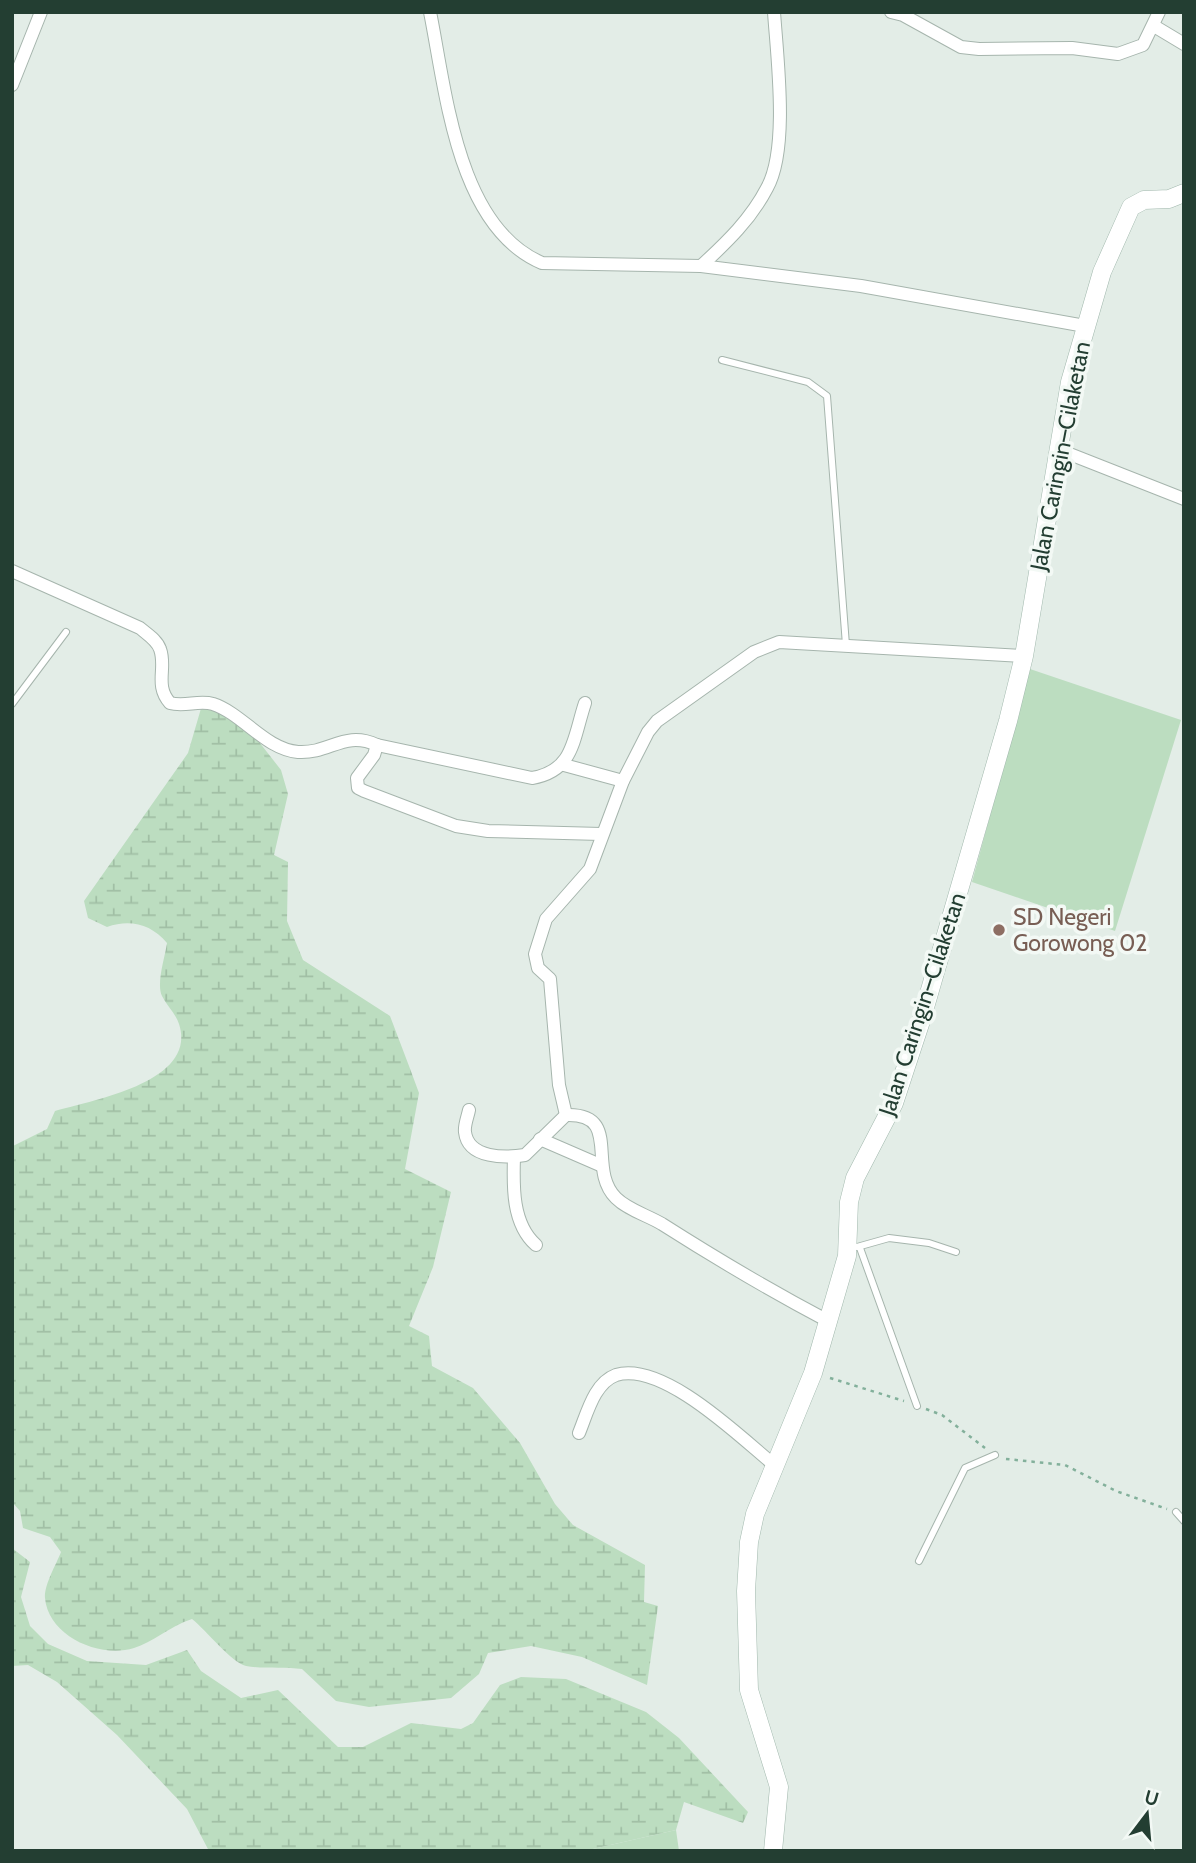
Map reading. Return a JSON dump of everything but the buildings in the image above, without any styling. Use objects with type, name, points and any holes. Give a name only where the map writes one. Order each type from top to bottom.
[{"type":"street","points":[[12,85],[41,12]]},
{"type":"street","points":[[430,12],[455,138],[467,175],[485,209],[525,256],[542,263],[701,265],[861,286],[1085,326]]},
{"type":"street","points":[[701,265],[737,233],[769,187],[775,162],[780,99],[774,12]]},
{"type":"street","points":[[891,12],[903,15],[961,47],[1072,48],[1118,54],[1143,45],[1154,26],[1158,12]]},
{"type":"street","points":[[1154,26],[1184,44]]},
{"type":"street","name":"Jalan Caringin–Cilaketan","points":[[773,1851],[779,1787],[749,1690],[746,1591],[749,1542],[755,1514],[773,1464],[813,1373],[854,1246],[849,1202],[855,1178],[894,1103],[921,1021],[1004,734],[1024,656],[1057,449],[1085,326],[1102,272],[1131,207],[1144,200],[1169,199],[1184,193]]},
{"type":"street","points":[[1057,449],[1184,499]]},
{"type":"street","points":[[12,571],[140,628],[151,637],[160,649],[160,686],[170,703],[181,706],[214,705],[271,742],[296,752],[354,738],[532,778],[551,775],[564,765],[585,703]]},
{"type":"street","points":[[566,1115],[559,1085],[550,979],[538,968],[535,954],[547,919],[590,869],[623,781],[648,732],[657,721],[754,652],[779,642],[1024,656]]},
{"type":"street","points":[[377,745],[374,755],[357,778],[358,788],[364,791],[456,826],[488,831],[601,834]]},
{"type":"street","points":[[564,765],[623,781]]},
{"type":"street","points":[[469,1110],[465,1132],[470,1143],[479,1151],[492,1156],[514,1157],[525,1155],[566,1115],[584,1114],[597,1124],[601,1136],[600,1165],[614,1196],[626,1206],[754,1282],[828,1321]]},
{"type":"street","points":[[540,1139],[600,1165]]},
{"type":"street","points":[[514,1157],[516,1202],[526,1237],[536,1245]]},
{"type":"street","points":[[579,1433],[600,1387],[616,1375],[643,1375],[673,1387],[773,1464]]},
{"type":"lane","points":[[722,359],[808,382],[827,396],[846,645]]},
{"type":"lane","points":[[12,704],[66,632]]},
{"type":"lane","points":[[917,1406],[854,1246],[889,1238],[929,1243],[956,1252]]},
{"type":"lane","points":[[919,1561],[965,1468],[995,1455]]},
{"type":"lane","points":[[1176,1512],[1184,1521]]},
{"type":"green space","points":[[1030,669],[1181,720],[1115,931],[972,882]]},
{"type":"green space","points":[[202,705],[220,707],[256,738],[281,770],[288,794],[274,855],[288,862],[287,921],[303,960],[390,1016],[419,1093],[405,1169],[451,1192],[433,1267],[409,1326],[429,1336],[432,1366],[473,1388],[520,1443],[555,1504],[573,1525],[645,1565],[644,1602],[658,1606],[647,1685],[582,1657],[531,1646],[488,1653],[479,1674],[451,1698],[369,1707],[336,1701],[302,1669],[240,1664],[192,1619],[141,1646],[121,1651],[92,1647],[78,1641],[55,1623],[48,1612],[46,1587],[61,1552],[50,1537],[23,1528],[20,1511],[12,1502],[13,1146],[47,1129],[55,1111],[116,1094],[158,1074],[173,1061],[181,1044],[178,1020],[160,991],[167,943],[147,927],[124,923],[107,927],[88,918],[84,901],[188,753]]},
{"type":"green space","points":[[12,1548],[30,1562],[21,1597],[30,1626],[48,1644],[87,1661],[146,1665],[187,1650],[201,1671],[241,1698],[278,1690],[338,1747],[363,1747],[411,1723],[461,1729],[473,1723],[500,1685],[521,1677],[566,1679],[646,1712],[679,1738],[748,1812],[743,1823],[684,1802],[676,1830],[584,1851],[209,1851],[187,1809],[117,1735],[57,1682],[28,1665],[12,1666]]},
{"type":"green space","points":[[676,1830],[679,1851],[584,1851]]},
{"type":"place","name":"SD Negeri Gorowong 02","points":[[999,930]]}]
